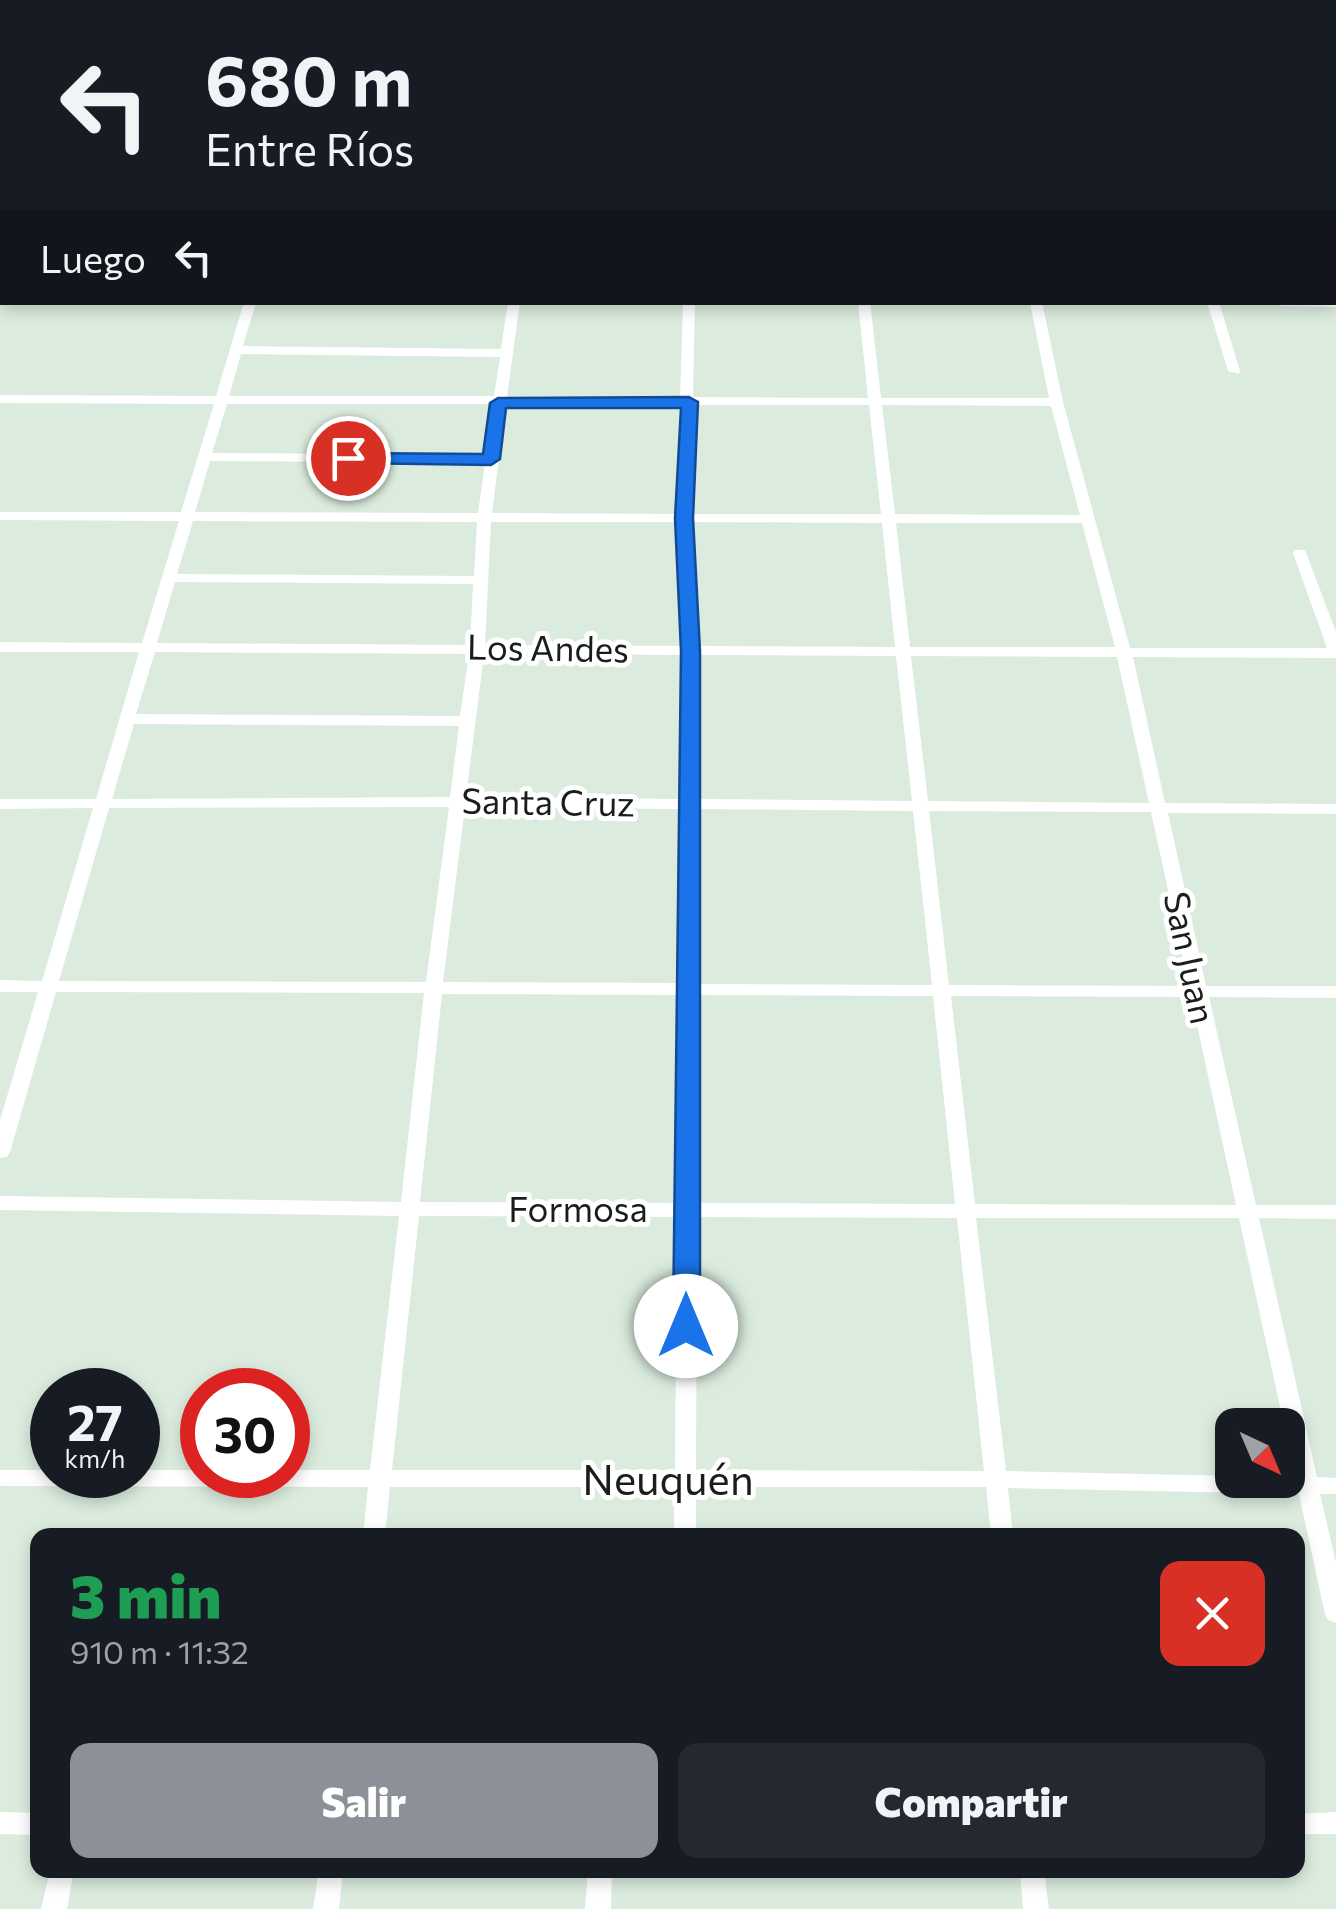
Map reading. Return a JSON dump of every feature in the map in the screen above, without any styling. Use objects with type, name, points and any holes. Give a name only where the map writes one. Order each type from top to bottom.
[{"type":"street","points":[[0,1152],[249,305]]},
{"type":"street","points":[[375,1528],[434,988],[477,647],[484,519],[513,305]]},
{"type":"street","points":[[686,1528],[690,651],[684,518],[689,305]]},
{"type":"street","points":[[864,305],[872,404],[968,1211],[1001,1528]]},
{"type":"street","name":"San Juan","points":[[1037,305],[1056,402],[1124,652],[1336,1614]]},
{"type":"street","points":[[1214,305],[1234,371]]},
{"type":"street","points":[[236,350],[504,353]]},
{"type":"street","points":[[0,399],[1056,402]]},
{"type":"street","points":[[205,457],[491,459]]},
{"type":"street","points":[[0,516],[1086,518]]},
{"type":"street","points":[[1300,553],[1336,652]]},
{"type":"street","points":[[169,578],[481,580]]},
{"type":"street","name":"Los Andes","points":[[0,646],[1336,652]]},
{"type":"street","points":[[130,720],[466,721]]},
{"type":"street","name":"Santa Cruz","points":[[0,804],[458,802],[1336,809]]},
{"type":"street","points":[[0,986],[1336,992]]},
{"type":"street","name":"Formosa","points":[[0,1203],[411,1210],[1336,1212]]},
{"type":"street","name":"Neuquén","points":[[0,1478],[997,1479],[1336,1486]]},
{"type":"street","points":[[1305,1824],[1336,1823]]},
{"type":"street","points":[[0,1824],[30,1824]]},
{"type":"street","points":[[54,1909],[60,1878]]},
{"type":"street","points":[[326,1909],[330,1878]]},
{"type":"street","points":[[598,1909],[600,1878]]},
{"type":"street","points":[[1033,1878],[1036,1909]]},
{"type":"route","points":[[348,458],[491,459],[498,403],[689,402],[684,518],[690,651],[686,1326]]}]
